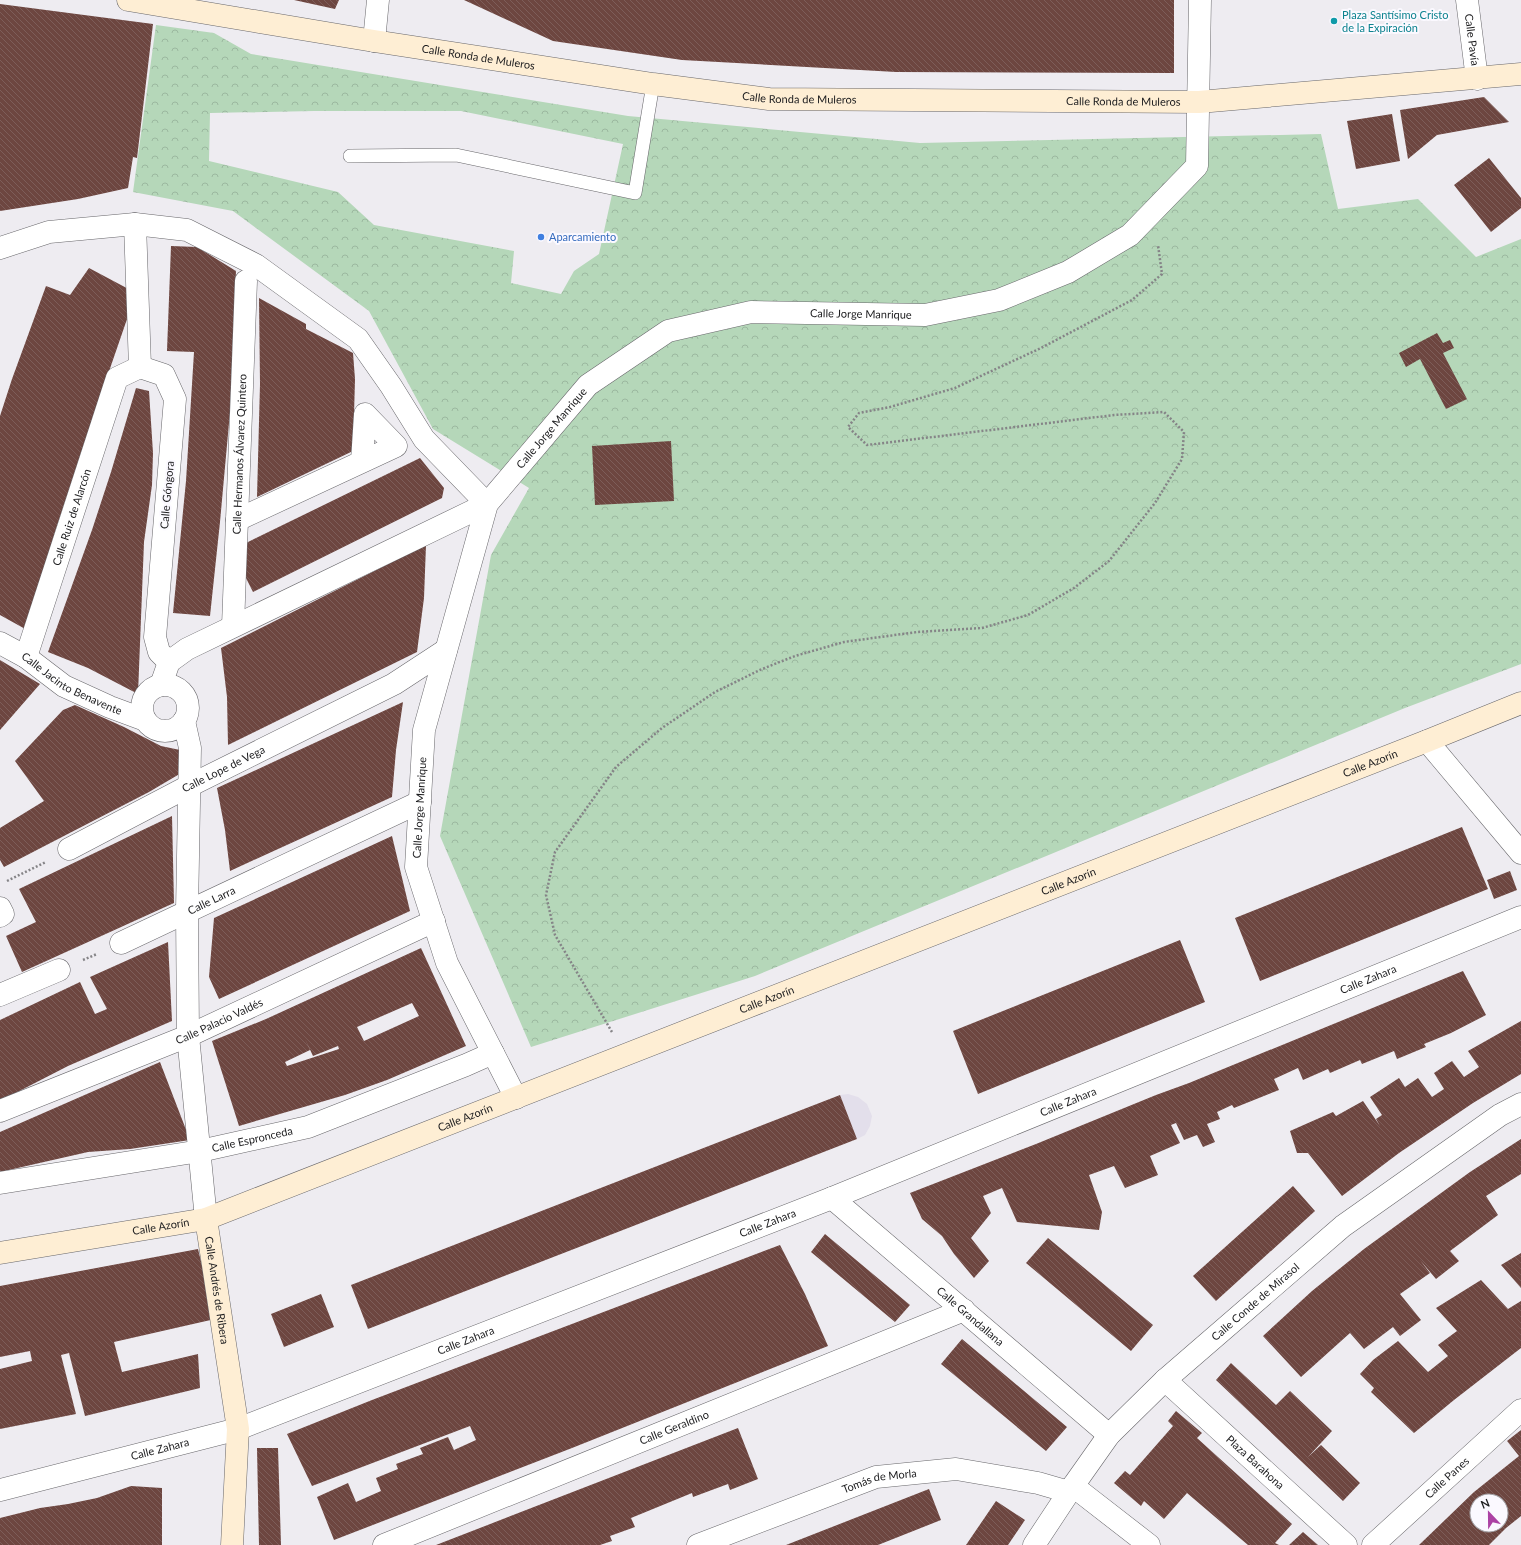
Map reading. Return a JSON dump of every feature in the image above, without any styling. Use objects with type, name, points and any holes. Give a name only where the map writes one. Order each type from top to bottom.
[{"type":"street","name":"Calle Ronda de Muleros","points":[[128,0],[157,2],[374,41],[653,84],[769,99],[1199,102],[1478,79],[1521,74]]},
{"type":"street","points":[[374,41],[378,0]]},
{"type":"street","name":"Calle Jorge Manrique","points":[[170,662],[188,649],[233,626],[487,504],[588,385],[668,331],[751,312],[925,315],[999,300],[1068,272],[1130,235],[1197,166],[1200,0]]},
{"type":"street","name":"Calle Pavía","points":[[1466,0],[1478,79]]},
{"type":"street","points":[[135,224],[140,367]]},
{"type":"street","points":[[0,248],[49,232],[135,224],[187,230],[256,265],[358,339],[391,386],[424,439],[487,504]]},
{"type":"street","name":"Calle Hermanos Álvarez Quintero","points":[[233,626],[246,281]]},
{"type":"street","name":"Calle Ruiz de Alarcón","points":[[26,657],[117,378],[140,367]]},
{"type":"street","name":"Calle Góngora","points":[[140,367],[164,374],[175,399],[155,637],[159,652],[170,662]]},
{"type":"street","points":[[237,520],[362,461]]},
{"type":"street","name":"Calle Jorge Manrique","points":[[487,504],[424,730],[416,867],[447,963],[516,1098]]},
{"type":"street","name":"Calle Jacinto Benavente","points":[[0,643],[26,657],[64,686],[110,707],[145,720]]},
{"type":"street","name":"Calle Lope de Vega","points":[[69,849],[189,786],[394,684],[446,650]]},
{"type":"street","points":[[161,685],[170,662]]},
{"type":"street","points":[[161,685],[168,685],[182,692],[188,706],[184,721],[172,730],[157,730],[150,726],[145,720],[141,706],[148,692],[161,685]]},
{"type":"street","name":"Calle Azorín","points":[[0,1253],[206,1219],[1521,703]]},
{"type":"street","name":"Calle Andrés de Ribera","points":[[184,721],[190,748],[187,911],[188,1036],[206,1219],[238,1428],[232,1545]]},
{"type":"street","points":[[1427,741],[1521,853]]},
{"type":"street","name":"Calle Larra","points":[[121,943],[420,802]]},
{"type":"street","points":[[0,908],[3,914],[0,916]]},
{"type":"street","name":"Calle Zahara","points":[[0,1490],[238,1428],[832,1198],[1521,917]]},
{"type":"street","name":"Calle Palacio Valdés","points":[[0,1111],[188,1036],[434,921]]},
{"type":"street","points":[[0,994],[59,970]]},
{"type":"street","name":"Calle Espronceda","points":[[0,1183],[200,1151],[308,1127],[493,1053]]},
{"type":"street","name":"Calle Conde de Mirasol","points":[[1034,1545],[1071,1489],[1110,1435],[1165,1380],[1343,1226],[1500,1115],[1521,1104]]},
{"type":"street","name":"Calle Grandallana","points":[[832,1198],[1110,1435]]},
{"type":"street","name":"Calle Geraldino","points":[[384,1545],[964,1310]]},
{"type":"street","name":"Plaza Barahona","points":[[1165,1380],[1346,1545]]},
{"type":"street","name":"Calle Panes","points":[[1373,1545],[1521,1410]]},
{"type":"street","name":"Tomás de Morla","points":[[698,1545],[876,1477],[956,1469],[1071,1489]]},
{"type":"street","points":[[1071,1489],[1149,1545]]},
{"type":"lane","points":[[350,156],[456,155],[635,193],[653,84]]},
{"type":"path","points":[[626,1055],[555,935],[546,895],[555,852],[616,767],[662,728],[715,692],[762,669],[795,656],[844,642],[917,632],[982,628],[1028,615],[1074,588],[1109,561],[1155,503],[1182,459],[1184,432],[1164,412],[1114,416],[867,445],[848,427],[859,413],[890,407],[955,388],[1041,348],[1132,300],[1162,274],[1153,211]]},
{"type":"path","points":[[7,882],[69,849]]},
{"type":"path","points":[[59,970],[121,943]]},
{"type":"shaded area","points":[[848,1094],[858,1097],[867,1104],[872,1116],[870,1126],[865,1135],[857,1139],[840,1095]]},
{"type":"green space","points":[[156,25],[214,33],[251,54],[628,116],[920,143],[1321,134],[1338,209],[1418,199],[1476,257],[1521,239],[1521,664],[1405,708],[755,976],[531,1047],[440,836],[491,555],[529,488],[433,429],[369,311],[233,211],[133,192]],"holes":[[[461,111],[623,144],[599,254],[574,271],[561,294],[511,283],[514,251],[374,225],[338,192],[209,161],[210,113]]]},
{"type":"building","points":[[294,0],[339,0],[335,9]]},
{"type":"building","points":[[464,0],[1174,0],[1174,73],[896,72],[682,60],[553,41]]},
{"type":"building","points":[[0,4],[153,24],[137,158],[133,157],[128,188],[78,199],[0,211]]},
{"type":"building","points":[[1484,97],[1509,122],[1437,135],[1408,159],[1400,110]]},
{"type":"building","points":[[1392,114],[1400,161],[1356,169],[1347,121]]},
{"type":"building","points":[[1489,158],[1521,198],[1521,208],[1491,232],[1454,185]]},
{"type":"building","points":[[171,246],[197,247],[236,271],[230,412],[210,616],[173,613],[186,481],[194,352],[167,351]]},
{"type":"building","points":[[89,268],[136,293],[55,532],[27,630],[0,615],[0,416],[46,286],[70,295]]},
{"type":"building","points":[[259,298],[306,324],[306,329],[353,353],[355,379],[353,451],[257,497],[260,384]]},
{"type":"building","points":[[1437,333],[1443,343],[1450,340],[1454,348],[1443,353],[1467,399],[1446,409],[1420,359],[1406,367],[1399,353]]},
{"type":"building","points":[[136,388],[149,391],[153,453],[152,485],[144,542],[138,694],[88,668],[48,652],[92,530]]},
{"type":"building","points":[[671,441],[674,501],[595,505],[592,446]]},
{"type":"building","points":[[420,458],[444,488],[442,498],[253,592],[244,574],[246,543]]},
{"type":"building","points":[[426,545],[424,598],[417,652],[228,745],[227,697],[221,648]]},
{"type":"building","points":[[0,660],[40,684],[0,730]]},
{"type":"building","points":[[403,702],[396,750],[392,797],[230,871],[225,830],[217,788]]},
{"type":"building","points":[[75,705],[124,727],[161,746],[180,750],[188,769],[149,792],[4,867],[0,860],[0,828],[44,801],[15,761],[63,710]]},
{"type":"building","points":[[172,816],[174,903],[22,972],[6,936],[36,922],[19,889]]},
{"type":"building","points":[[1462,827],[1488,889],[1260,981],[1235,918]]},
{"type":"building","points":[[392,836],[410,911],[219,999],[209,977],[214,918]]},
{"type":"building","points":[[1510,871],[1517,890],[1494,899],[1487,880]]},
{"type":"building","points":[[1180,940],[1205,1002],[978,1094],[953,1031]]},
{"type":"building","points":[[168,942],[172,1021],[68,1066],[0,1101],[0,1020],[80,982],[95,1014],[107,1009],[90,977]]},
{"type":"building","points":[[421,948],[466,1046],[387,1080],[345,1095],[239,1126],[212,1041],[266,1019]],"holes":[[[412,1003],[419,1016],[364,1041],[357,1027]],[[305,1039],[313,1056],[338,1046],[339,1049],[287,1066],[285,1062],[310,1050]]]},
{"type":"building","points":[[1463,971],[1486,1015],[1451,1033],[1424,1044],[1426,1047],[1397,1059],[1394,1051],[1362,1064],[1360,1060],[1330,1073],[1328,1069],[1303,1080],[1298,1068],[1274,1079],[1279,1090],[1234,1108],[1232,1105],[1217,1112],[1220,1119],[1207,1124],[1215,1142],[1203,1147],[1197,1135],[1184,1140],[1176,1123],[1171,1125],[1180,1143],[1150,1156],[1158,1175],[1125,1188],[1114,1166],[1089,1175],[1102,1212],[1099,1230],[1017,1222],[1002,1188],[983,1196],[991,1213],[971,1238],[989,1261],[974,1278],[954,1254],[942,1236],[922,1219],[910,1193],[1189,1083]]},
{"type":"building","points":[[1521,1021],[1521,1074],[1473,1103],[1399,1153],[1342,1196],[1308,1153],[1297,1153],[1290,1131],[1333,1112],[1336,1116],[1363,1101],[1380,1126],[1376,1119],[1382,1115],[1370,1097],[1399,1078],[1405,1087],[1418,1078],[1432,1097],[1444,1089],[1434,1073],[1452,1061],[1464,1077],[1479,1067],[1468,1051]]},
{"type":"building","points":[[160,1062],[190,1140],[130,1149],[88,1152],[0,1172],[0,1132]]},
{"type":"building","points":[[840,1095],[857,1139],[368,1329],[351,1285]]},
{"type":"building","points":[[1521,1139],[1521,1174],[1486,1196],[1498,1215],[1450,1251],[1459,1261],[1436,1279],[1420,1260],[1430,1273],[1400,1294],[1421,1320],[1400,1336],[1393,1327],[1364,1349],[1350,1333],[1301,1377],[1263,1336],[1312,1291],[1364,1249],[1470,1172]]},
{"type":"building","points":[[1293,1186],[1315,1211],[1216,1301],[1193,1276]]},
{"type":"building","points":[[825,1234],[910,1305],[895,1322],[811,1252]]},
{"type":"building","points":[[1048,1238],[1153,1325],[1131,1351],[1026,1263]]},
{"type":"building","points":[[780,1245],[805,1294],[828,1346],[572,1448],[334,1540],[317,1497],[348,1483],[356,1502],[381,1491],[376,1478],[398,1469],[396,1464],[423,1454],[420,1448],[448,1437],[454,1450],[476,1440],[470,1426],[312,1486],[287,1434],[372,1400]]},
{"type":"building","points":[[198,1249],[215,1319],[114,1342],[122,1372],[198,1354],[200,1388],[85,1416],[69,1353],[61,1355],[76,1414],[0,1429],[0,1369],[32,1361],[30,1351],[0,1357],[0,1286]]},
{"type":"building","points":[[1521,1253],[1521,1288],[1501,1265]]},
{"type":"building","points":[[1481,1280],[1508,1309],[1521,1301],[1521,1348],[1414,1433],[1371,1392],[1374,1388],[1360,1374],[1373,1360],[1398,1341],[1428,1372],[1448,1356],[1438,1345],[1457,1331],[1436,1308]]},
{"type":"building","points":[[321,1294],[334,1327],[284,1347],[271,1314]]},
{"type":"building","points":[[962,1339],[1067,1427],[1046,1451],[941,1364]]},
{"type":"building","points":[[1231,1363],[1276,1405],[1290,1391],[1332,1431],[1308,1457],[1321,1445],[1360,1483],[1343,1501],[1216,1380]]},
{"type":"building","points":[[1176,1411],[1202,1433],[1197,1438],[1292,1524],[1275,1543],[1279,1545],[1248,1545],[1187,1493],[1164,1519],[1144,1501],[1141,1506],[1114,1483],[1125,1471],[1130,1475],[1173,1426],[1168,1421]]},
{"type":"building","points":[[738,1428],[758,1479],[730,1490],[728,1484],[693,1497],[692,1493],[631,1518],[635,1527],[610,1536],[612,1541],[600,1545],[436,1545]]},
{"type":"building","points":[[1521,1430],[1521,1516],[1509,1526],[1509,1493],[1473,1493],[1519,1456],[1507,1441]]},
{"type":"building","points":[[257,1448],[278,1448],[281,1545],[259,1545]]},
{"type":"building","points":[[131,1486],[162,1488],[162,1545],[0,1545],[0,1518],[40,1508],[97,1498]]},
{"type":"building","points":[[929,1489],[941,1520],[878,1545],[786,1545]]},
{"type":"building","points":[[1469,1497],[1469,1533],[1501,1533],[1489,1545],[1419,1545]]},
{"type":"building","points":[[996,1501],[1025,1520],[1008,1545],[966,1545]]},
{"type":"building","points":[[1303,1532],[1318,1545],[1289,1545]]},
{"type":"place","name":"Plaza Santísimo Cristo de la Expiración","points":[[1334,21]]},
{"type":"place","name":"Aparcamiento","points":[[541,237]]}]
